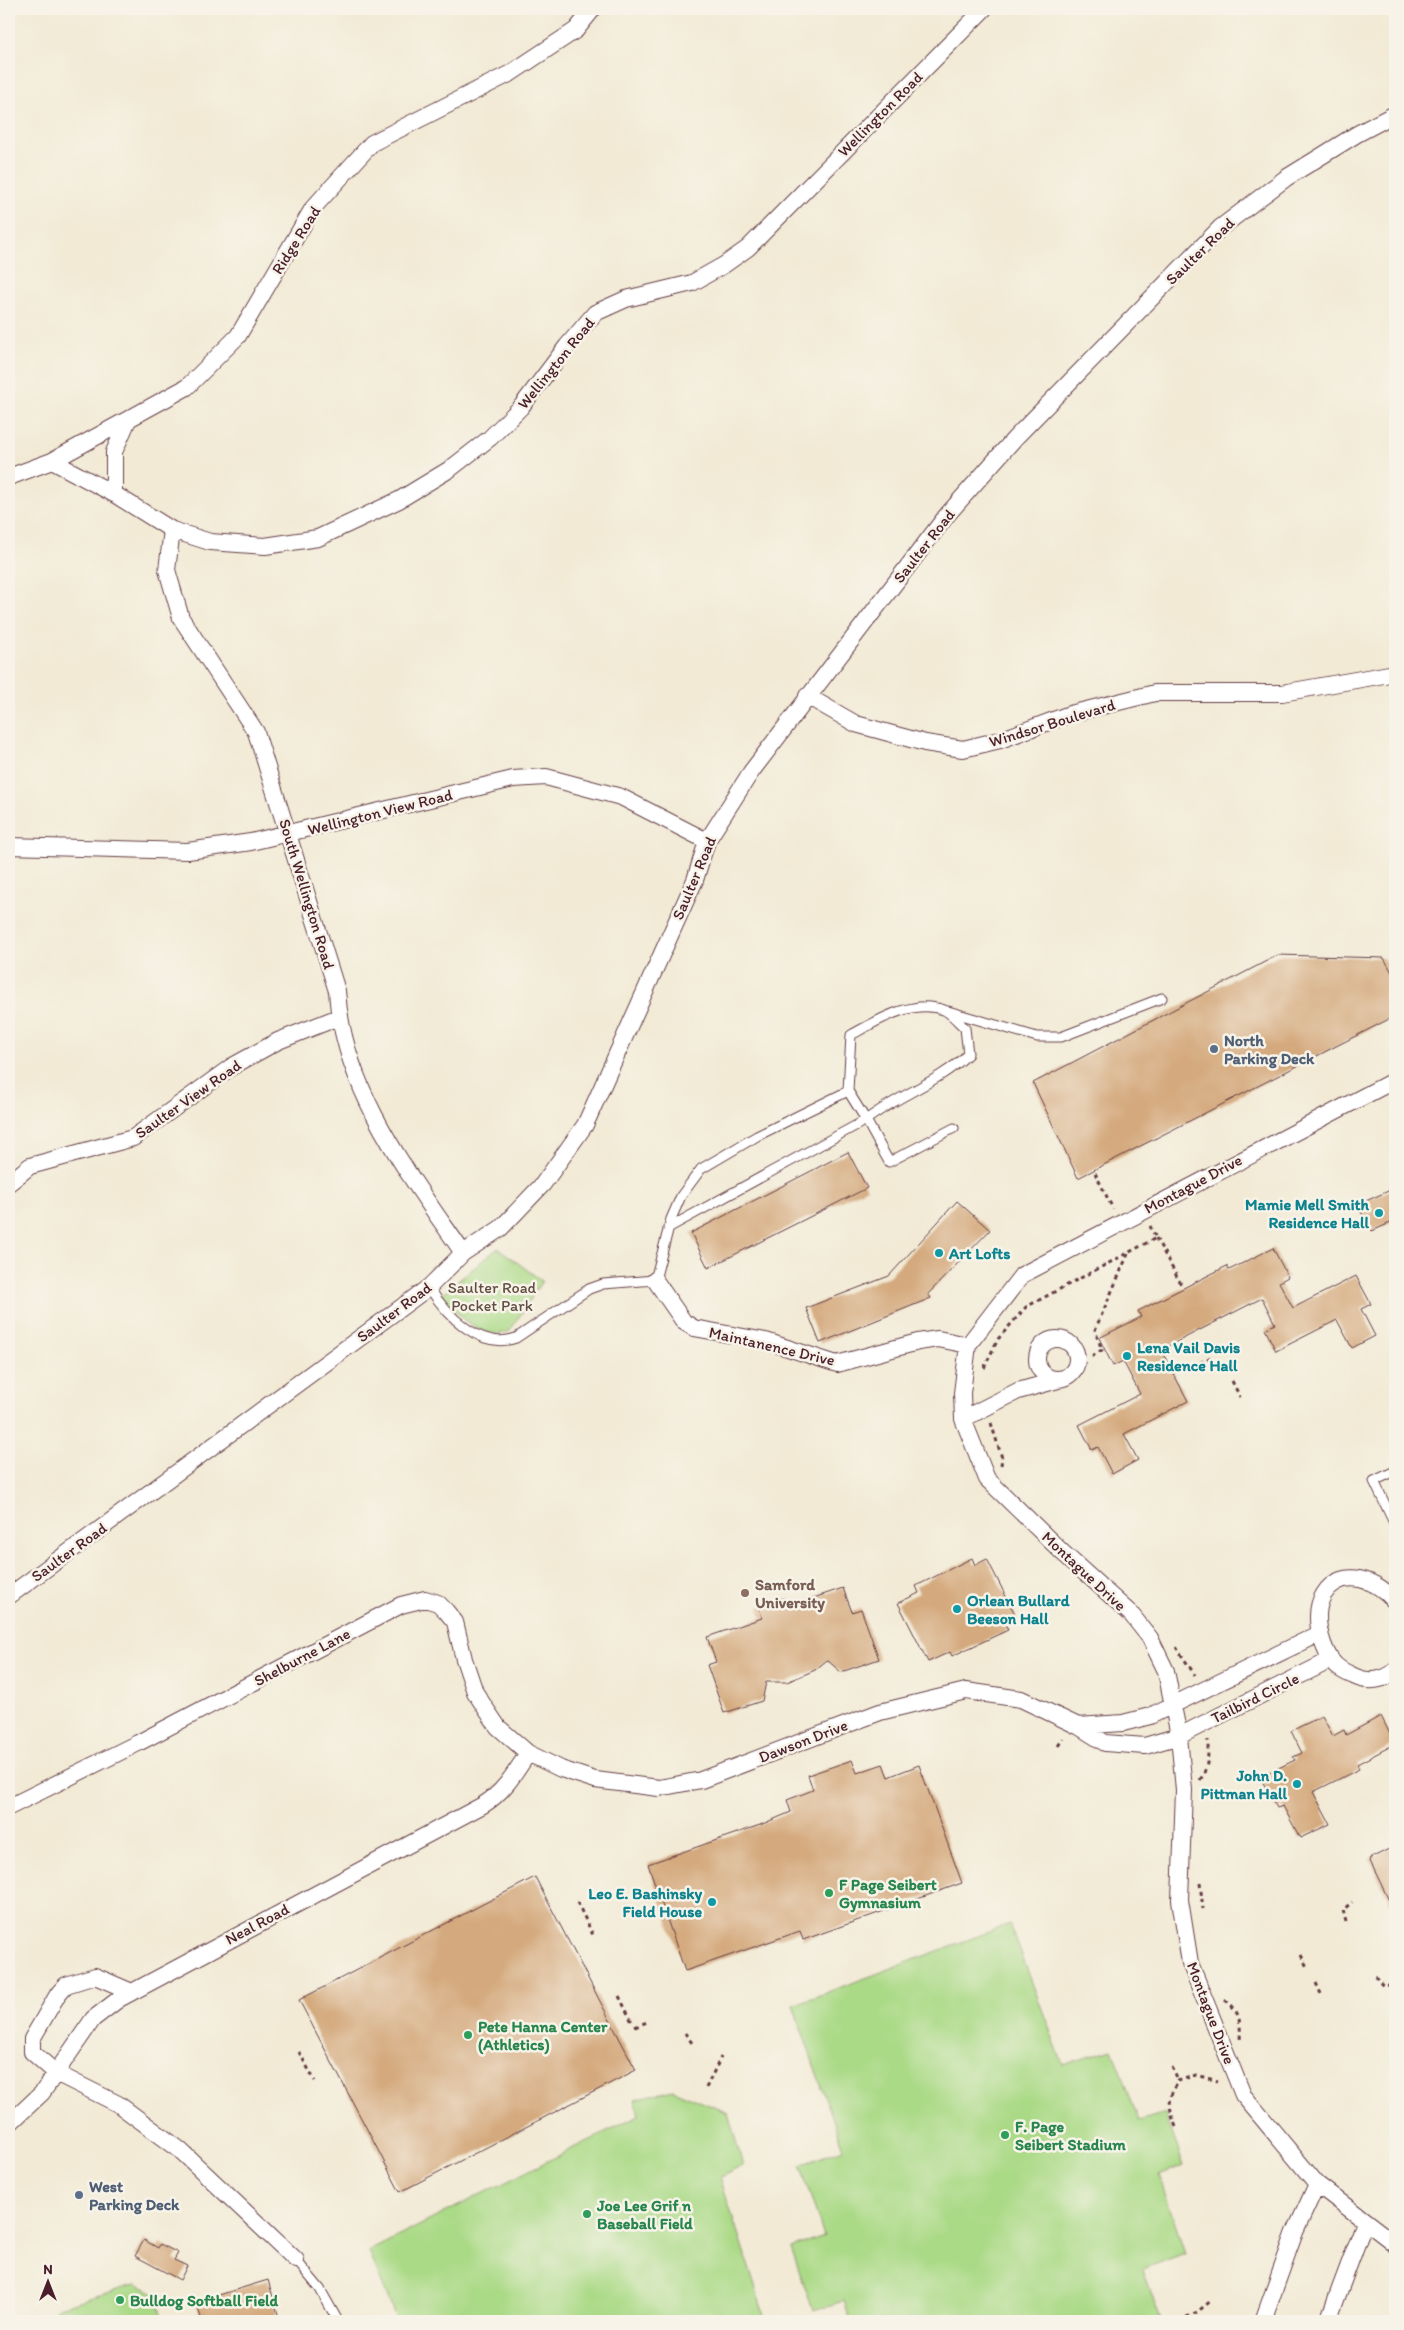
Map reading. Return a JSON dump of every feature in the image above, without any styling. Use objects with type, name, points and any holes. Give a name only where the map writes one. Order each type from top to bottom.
[{"type":"street","name":"Ridge Road","points":[[9,478],[52,461],[187,387],[238,336],[313,208],[372,143],[511,73],[576,30],[593,9]]},
{"type":"street","name":"Wellington Road","points":[[52,461],[114,494],[172,530],[210,542],[265,546],[318,538],[398,500],[450,469],[490,438],[521,407],[567,346],[595,313],[626,299],[692,282],[724,266],[748,248],[984,9]]},
{"type":"street","name":"Saulter Road","points":[[9,1596],[429,1287],[463,1253],[501,1228],[543,1184],[585,1125],[695,880],[707,841],[751,772],[807,696],[953,508],[1015,438],[1220,228],[1286,178],[1357,134],[1395,114]]},
{"type":"street","points":[[114,494],[114,452],[128,420]]},
{"type":"street","name":"South Wellington Road","points":[[172,530],[167,570],[180,618],[256,732],[337,991],[339,1017],[359,1082],[396,1156],[463,1253]]},
{"type":"street","name":"Windsor Boulevard","points":[[807,696],[856,724],[925,743],[963,749],[1000,740],[1070,714],[1155,694],[1282,694],[1395,673]]},
{"type":"street","name":"Wellington View Road","points":[[9,846],[188,851],[289,834],[513,779],[546,777],[621,798],[707,841]]},
{"type":"street","name":"Saulter View Road","points":[[9,1183],[30,1166],[133,1138],[231,1068],[278,1041],[339,1017]]},
{"type":"street","name":"Montague Drive","points":[[1395,1080],[1022,1275],[968,1345],[962,1393],[963,1419],[987,1479],[1062,1552],[1131,1614],[1150,1638],[1166,1671],[1179,1736],[1184,1790],[1180,1900],[1190,1963],[1243,2095],[1317,2184],[1395,2244]]},
{"type":"street","name":"Maintanence Drive","points":[[656,1280],[684,1322],[694,1328],[779,1345],[837,1364],[918,1342],[938,1339],[968,1345]]},
{"type":"street","points":[[963,1419],[1018,1391],[1068,1377],[1077,1367],[1077,1354],[1074,1348],[1063,1339],[1049,1340],[1043,1344],[1027,1378],[1018,1391]]},
{"type":"street","points":[[1037,1356],[1039,1370],[1044,1375],[1058,1380]]},
{"type":"street","points":[[1395,1602],[1387,1592],[1364,1579],[1352,1578],[1341,1580],[1325,1592],[1321,1601],[1319,1634],[1331,1660],[1344,1672],[1367,1680],[1383,1678],[1395,1670]]},
{"type":"street","name":"Shelburne Lane","points":[[9,1807],[138,1743],[401,1605],[425,1599],[438,1603],[455,1622],[464,1659],[476,1692],[498,1727],[528,1753]]},
{"type":"street","name":"Tailbird Circle","points":[[1173,1706],[1319,1634]]},
{"type":"street","name":"Tailbird Circle","points":[[1179,1736],[1331,1660]]},
{"type":"street","name":"Dawson Drive","points":[[528,1753],[560,1769],[596,1780],[659,1788],[701,1780],[880,1712],[949,1694],[984,1692],[1021,1699],[1078,1726],[1105,1743],[1123,1746],[1145,1746],[1179,1736]]},
{"type":"street","name":"Dawson Drive","points":[[1078,1726],[1123,1723],[1150,1716],[1173,1706]]},
{"type":"street","name":"Neal Road","points":[[9,2124],[42,2093],[93,2019],[119,1999],[483,1805],[496,1797],[509,1783],[528,1753]]},
{"type":"street","points":[[132,1992],[95,1976],[66,1985],[58,1994],[32,2039],[32,2052],[56,2073],[118,2104],[180,2150],[296,2260]]},
{"type":"street","points":[[1263,2321],[1295,2232],[1317,2184]]},
{"type":"street","points":[[1328,2321],[1365,2222]]},
{"type":"lane","points":[[954,1128],[889,1162],[848,1091],[851,1035],[888,1016],[924,1007],[945,1010],[1037,1037],[1061,1037],[1162,998]]},
{"type":"lane","points":[[668,1228],[866,1120],[952,1070],[968,1054],[965,1028],[945,1010]]},
{"type":"lane","points":[[429,1287],[439,1303],[472,1332],[494,1342],[506,1342],[516,1338],[589,1289],[603,1284],[656,1280],[668,1228],[680,1196],[701,1169],[757,1136],[848,1091]]},
{"type":"lane","points":[[1395,1471],[1374,1481],[1395,1525]]},
{"type":"lane","points":[[296,2260],[320,2289],[338,2321]]},
{"type":"path","points":[[1095,1173],[1114,1209]]},
{"type":"path","points":[[1148,1222],[1182,1286]]},
{"type":"path","points":[[982,1376],[998,1339],[1026,1307],[1156,1238]]},
{"type":"path","points":[[1092,1356],[1102,1350],[1095,1330],[1128,1253]]},
{"type":"path","points":[[1224,1351],[1234,1346]]},
{"type":"path","points":[[1200,1362],[1213,1356]]},
{"type":"path","points":[[1232,1381],[1240,1397]]},
{"type":"path","points":[[986,1408],[1002,1458],[1000,1470]]},
{"type":"path","points":[[1174,1645],[1188,1662],[1200,1682],[1202,1692]]},
{"type":"path","points":[[1199,1789],[1200,1781],[1206,1772],[1208,1763],[1208,1740],[1215,1732],[1211,1720]]},
{"type":"path","points":[[1058,1746],[1063,1740]]},
{"type":"path","points":[[1200,1880],[1202,1909]]},
{"type":"path","points":[[577,1902],[594,1937]]},
{"type":"path","points":[[1346,1922],[1343,1910],[1352,1902]]},
{"type":"path","points":[[1301,1955],[1308,1967]]},
{"type":"path","points":[[1375,1976],[1383,1986],[1395,1984]]},
{"type":"path","points":[[1316,1984],[1322,1996]]},
{"type":"path","points":[[619,1996],[632,2022]]},
{"type":"path","points":[[635,2028],[649,2021]]},
{"type":"path","points":[[685,2033],[692,2043]]},
{"type":"path","points":[[299,2052],[315,2081]]},
{"type":"path","points":[[706,2088],[721,2057]]},
{"type":"path","points":[[1172,2067],[1178,2081]]},
{"type":"path","points":[[1176,2127],[1170,2113],[1169,2099],[1178,2081],[1196,2075],[1221,2082]]},
{"type":"path","points":[[1180,2321],[1197,2312],[1212,2300]]},
{"type":"green space","name":"Saulter Road Pocket Park","points":[[498,1248],[542,1281],[510,1331],[500,1334],[480,1330],[454,1310],[441,1295]]},
{"type":"green space","name":"F. Page Seibert Stadium","points":[[1010,1924],[1063,2065],[1112,2049],[1139,2121],[1165,2113],[1184,2166],[1159,2176],[1185,2253],[1143,2269],[1161,2321],[851,2321],[844,2301],[813,2310],[791,2248],[824,2236],[800,2165],[843,2149],[793,2005]]},
{"type":"green space","name":"Joe Lee Grif n Baseball Field","points":[[673,2090],[728,2113],[743,2166],[720,2177],[766,2321],[397,2321],[369,2251],[639,2115],[635,2099]]},
{"type":"green space","name":"Bulldog Softball Field","points":[[137,2284],[155,2293],[163,2321],[39,2321],[59,2307]]},
{"type":"building","name":"North Parking Deck","points":[[1278,955],[1384,958],[1395,978],[1395,1016],[1078,1178],[1033,1083]]},
{"type":"building","points":[[848,1152],[867,1188],[708,1268],[691,1233]]},
{"type":"building","name":"Mamie Mell Smith Residence Hall","points":[[1395,1188],[1395,1221],[1372,1231],[1357,1205]]},
{"type":"building","points":[[957,1201],[990,1230],[928,1294],[931,1298],[820,1343],[806,1308],[889,1276]]},
{"type":"building","name":"Lena Vail Davis Residence Hall","points":[[1273,1248],[1288,1277],[1279,1282],[1293,1308],[1356,1276],[1371,1304],[1361,1309],[1375,1336],[1352,1348],[1337,1320],[1276,1351],[1265,1329],[1275,1324],[1262,1298],[1161,1350],[1188,1401],[1124,1434],[1138,1460],[1112,1474],[1098,1447],[1092,1450],[1079,1425],[1140,1394],[1123,1361],[1113,1366],[1099,1338],[1141,1317],[1138,1311],[1227,1266],[1229,1270]]},
{"type":"building","name":"Orlean Bullard Beeson Hall","points":[[972,1558],[975,1565],[987,1559],[1016,1616],[1004,1622],[1008,1630],[952,1656],[950,1652],[928,1662],[898,1603],[919,1593],[916,1586]]},
{"type":"building","points":[[843,1588],[852,1612],[861,1609],[879,1659],[841,1672],[827,1660],[815,1670],[787,1682],[766,1682],[762,1701],[724,1713],[707,1665],[716,1662],[707,1637],[762,1618],[759,1607],[784,1598],[787,1607]]},
{"type":"building","name":"John D. Pittman Hall","points":[[1322,1716],[1333,1736],[1344,1730],[1346,1735],[1381,1716],[1395,1744],[1357,1764],[1359,1769],[1313,1792],[1330,1824],[1300,1838],[1283,1806],[1277,1808],[1260,1777],[1295,1760],[1293,1757],[1302,1753],[1291,1731]]},
{"type":"building","points":[[852,1760],[857,1773],[883,1764],[888,1777],[919,1765],[962,1883],[803,1940],[800,1931],[685,1971],[648,1864],[760,1825],[791,1812],[787,1800],[813,1790],[808,1775]]},
{"type":"building","points":[[1395,1846],[1395,1913],[1369,1859]]},
{"type":"building","name":"Pete Hanna Center (Athletics)","points":[[535,1877],[636,2070],[400,2192],[299,2000]]},
{"type":"building","points":[[144,2240],[158,2248],[160,2244],[178,2253],[174,2260],[187,2266],[180,2280],[135,2256]]},
{"type":"building","points":[[268,2280],[280,2321],[202,2321],[196,2302]]},
{"type":"place","name":"North Parking Deck","points":[[1214,1049]]},
{"type":"place","name":"Mamie Mell Smith Residence Hall","points":[[1379,1213]]},
{"type":"place","name":"Art Lofts","points":[[939,1253]]},
{"type":"place","name":"Lena Vail Davis Residence Hall","points":[[1127,1356]]},
{"type":"place","name":"Samford University","points":[[745,1593]]},
{"type":"place","name":"Orlean Bullard Beeson Hall","points":[[957,1609]]},
{"type":"place","name":"John D. Pittman Hall","points":[[1297,1784]]},
{"type":"place","name":"F Page Seibert Gymnasium","points":[[829,1893]]},
{"type":"place","name":"Leo E. Bashinsky Field House","points":[[712,1902]]},
{"type":"place","name":"Pete Hanna Center (Athletics)","points":[[468,2035]]},
{"type":"place","name":"F. Page Seibert Stadium","points":[[1005,2135]]},
{"type":"place","name":"West Parking Deck","points":[[79,2195]]},
{"type":"place","name":"Joe Lee Grif n Baseball Field","points":[[587,2214]]},
{"type":"place","name":"Bulldog Softball Field","points":[[120,2300]]}]
